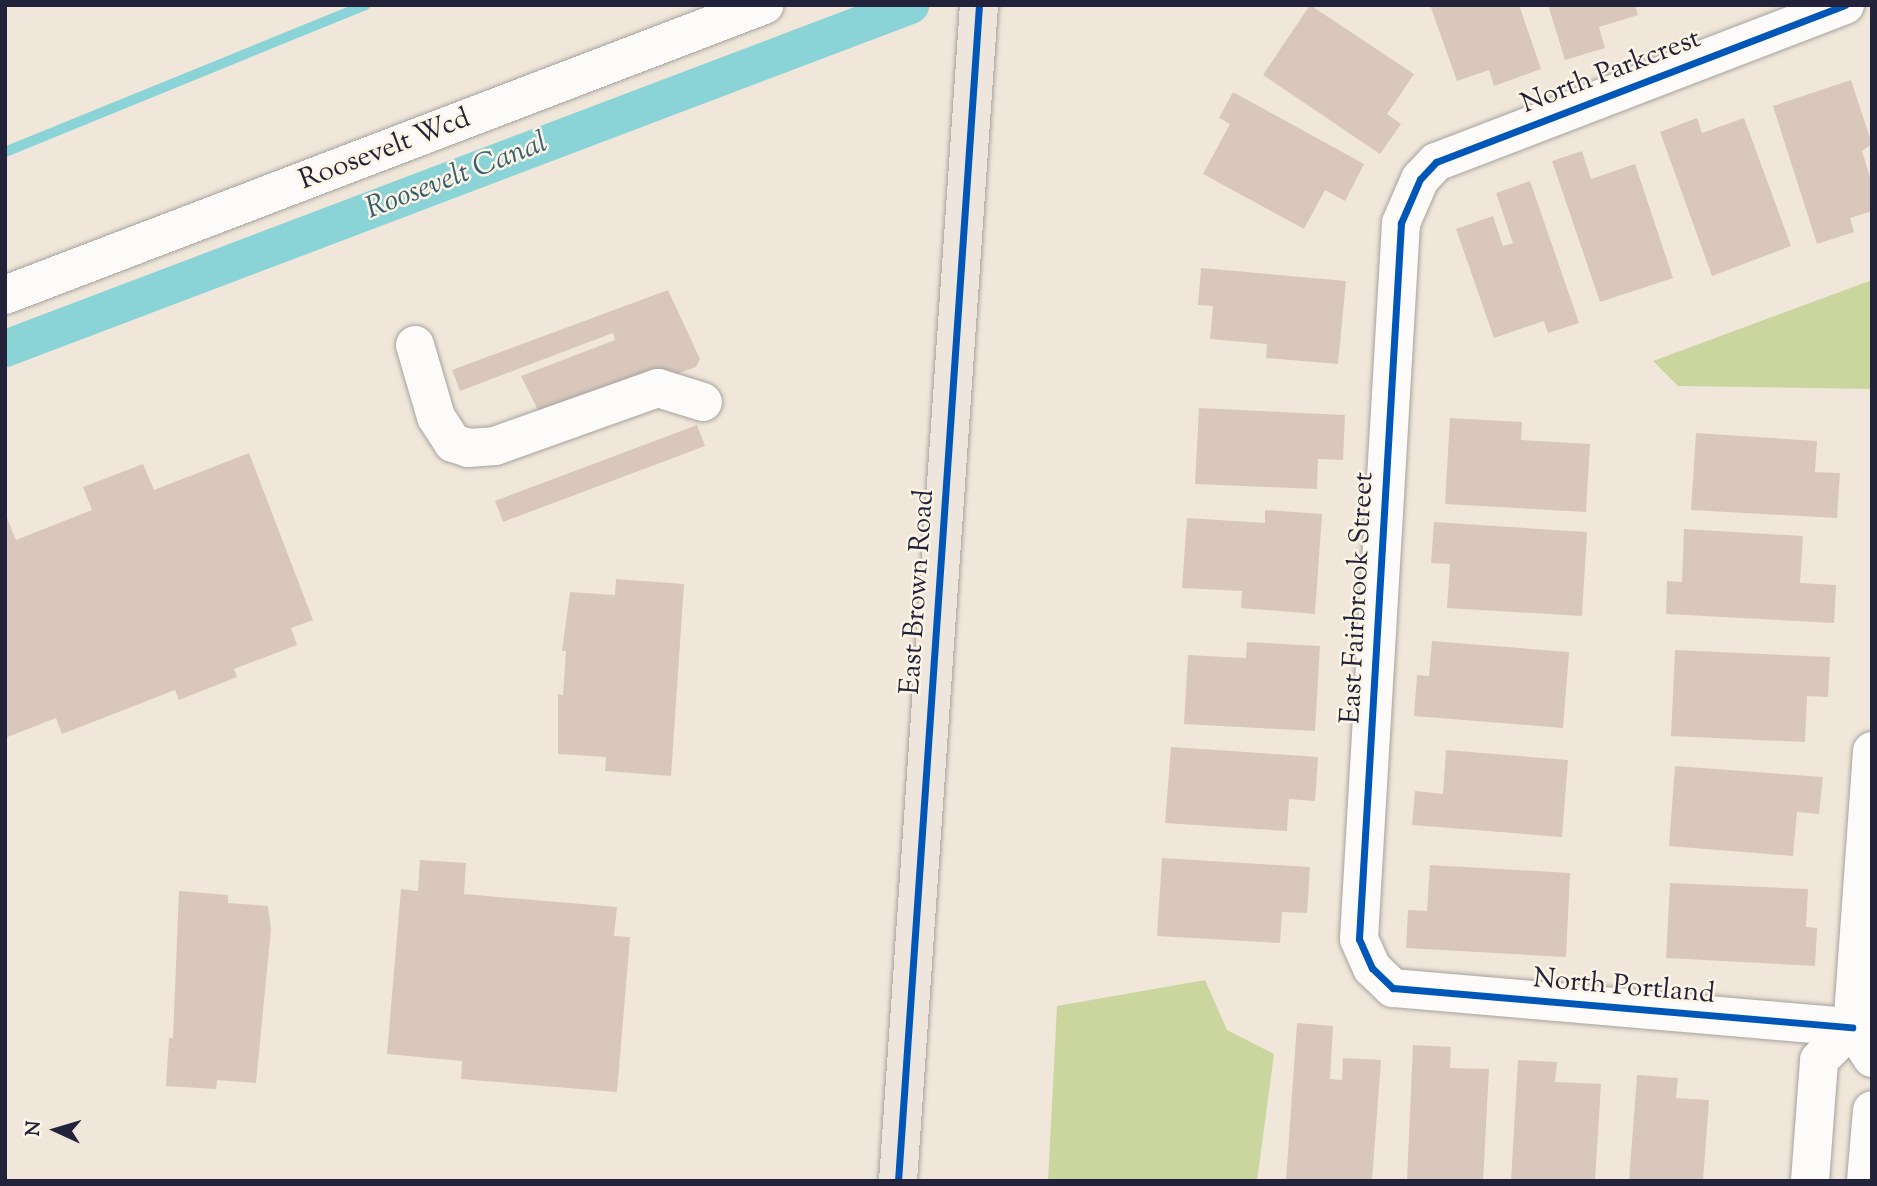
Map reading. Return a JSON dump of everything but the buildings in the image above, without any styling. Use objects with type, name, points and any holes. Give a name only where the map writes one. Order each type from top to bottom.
[{"type":"main road","name":"East Brown Road","points":[[898,1181],[979,5]]},
{"type":"street","name":"Roosevelt Wcd","points":[[5,295],[764,5]]},
{"type":"street","name":"North Parkcrest","points":[[1410,200],[1420,179],[1436,162],[1845,5]]},
{"type":"street","name":"East Fairbrook Street","points":[[1393,988],[1372,968],[1359,939],[1401,223],[1410,200]]},
{"type":"street","points":[[415,345],[436,417],[453,443],[468,448],[495,446],[658,388],[702,402]]},
{"type":"street","points":[[1810,1181],[1819,1060],[1862,1042],[1872,751]]},
{"type":"street","name":"North Portland","points":[[1393,988],[1862,1042]]},
{"type":"street","points":[[1813,1143],[1869,1145]]},
{"type":"green space","points":[[1872,280],[1872,389],[1678,386],[1653,361]]},
{"type":"green space","points":[[1205,980],[1227,1030],[1274,1054],[1257,1181],[1048,1181],[1057,1006]]},
{"type":"waterway","points":[[5,152],[365,5]]},
{"type":"waterway","name":"Roosevelt Canal","points":[[5,348],[910,5]]},
{"type":"cycle path","points":[[898,1181],[979,5]]},
{"type":"cycle path","points":[[1845,5],[1436,162],[1420,179],[1401,223],[1359,939],[1372,968],[1393,988],[1852,1027]]}]
